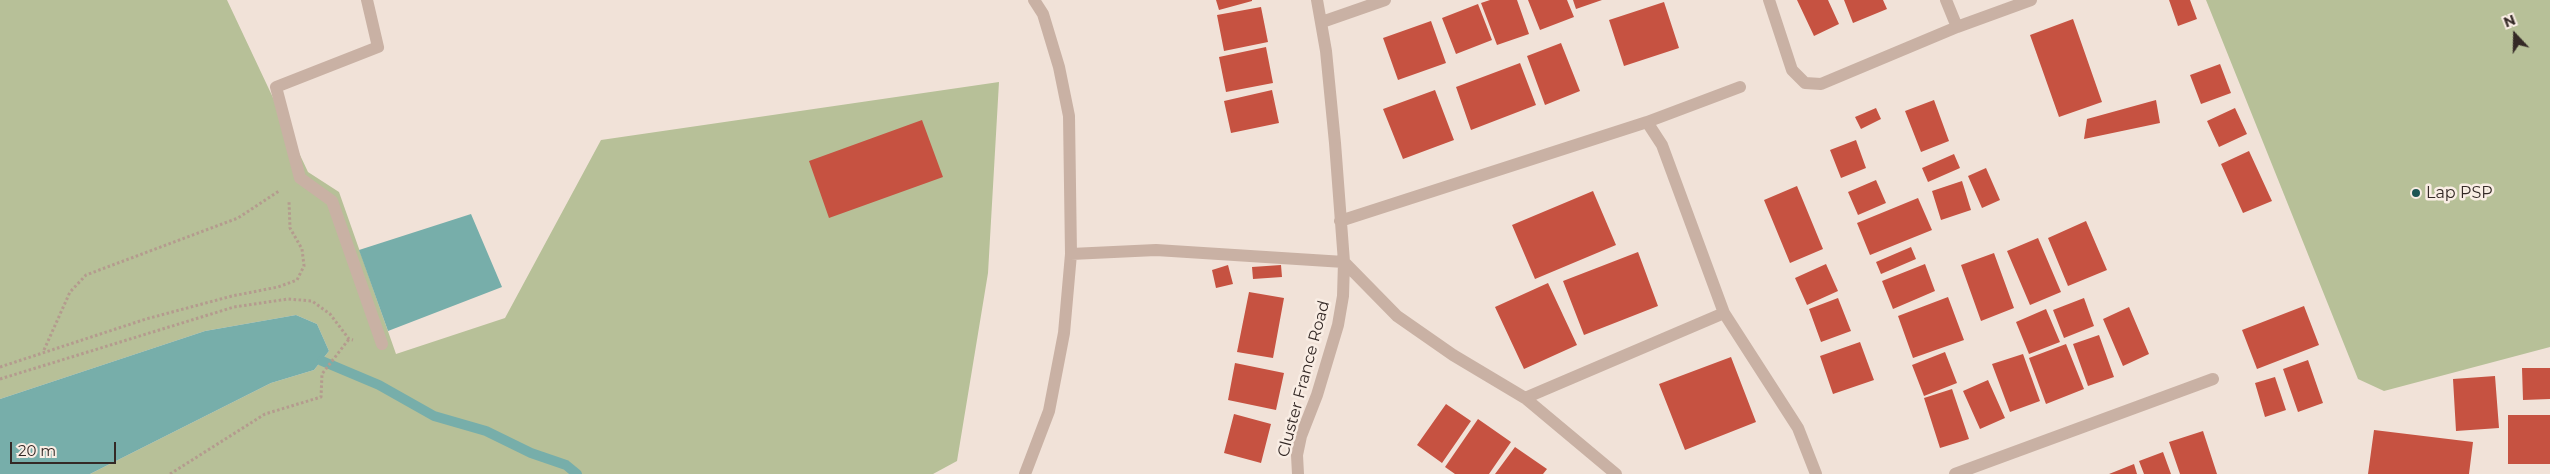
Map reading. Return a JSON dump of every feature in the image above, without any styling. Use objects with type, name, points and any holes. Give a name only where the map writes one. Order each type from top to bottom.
[{"type":"street","points":[[367,0],[378,47],[276,87],[300,178],[332,201],[382,344]]},
{"type":"street","points":[[1025,474],[1049,411],[1064,333],[1071,254],[1069,116],[1059,67],[1043,14],[1034,0]]},
{"type":"street","name":"Cluster France Road","points":[[1298,474],[1297,455],[1301,436],[1317,395],[1338,324],[1343,296],[1344,262],[1335,143],[1322,22],[1317,0]]},
{"type":"street","points":[[1322,22],[1385,0]]},
{"type":"street","points":[[1769,0],[1792,70],[1805,82],[1821,84],[1957,27],[2031,0]]},
{"type":"street","points":[[1946,0],[1957,27]]},
{"type":"street","points":[[1340,221],[1647,122],[1740,88]]},
{"type":"street","points":[[1647,122],[1662,145],[1724,313],[1798,428],[1816,474]]},
{"type":"street","points":[[1071,254],[1156,250],[1344,262],[1397,316],[1453,355],[1525,398],[1616,474]]},
{"type":"street","points":[[1525,398],[1724,313]]},
{"type":"street","points":[[1955,474],[2213,379]]},
{"type":"path","points":[[44,351],[70,292],[86,275],[238,218],[300,178]]},
{"type":"path","points":[[0,368],[44,351],[146,319],[232,296],[278,287],[297,280],[304,266],[302,249],[290,228],[288,204],[300,178]]},
{"type":"path","points":[[0,379],[234,307],[288,299],[312,301],[330,314],[349,339],[382,344]]},
{"type":"path","points":[[170,474],[265,414],[321,397],[322,374],[349,339]]},
{"type":"green space","points":[[0,0],[227,0],[308,172],[339,192],[396,354],[505,318],[601,140],[999,82],[988,273],[957,461],[933,474],[90,474],[271,383],[314,370],[329,351],[317,324],[296,315],[205,331],[0,399]]},
{"type":"green space","name":"Lap PSP","points":[[2206,0],[2550,0],[2550,347],[2384,391],[2358,379]]},
{"type":"water","points":[[471,214],[502,287],[388,331],[359,250]]},
{"type":"water","points":[[296,315],[317,324],[329,351],[314,370],[271,383],[90,474],[0,474],[0,399],[205,331]]},
{"type":"building","points":[[1216,0],[1252,0],[1252,1],[1219,10]]},
{"type":"building","points":[[1490,0],[1517,0],[1529,34],[1497,45],[1481,3]]},
{"type":"building","points":[[1528,0],[1567,0],[1574,17],[1540,30]]},
{"type":"building","points":[[1573,0],[1602,0],[1576,9]]},
{"type":"building","points":[[1797,0],[1828,0],[1839,24],[1814,36]]},
{"type":"building","points":[[1844,0],[1883,0],[1887,9],[1853,23]]},
{"type":"building","points":[[2169,0],[2190,0],[2197,19],[2178,26]]},
{"type":"building","points":[[1664,2],[1679,48],[1624,66],[1609,20]]},
{"type":"building","points":[[1478,4],[1492,40],[1456,54],[1442,18]]},
{"type":"building","points":[[1261,7],[1268,42],[1224,51],[1217,15]]},
{"type":"building","points":[[2073,19],[2102,102],[2059,117],[2030,35]]},
{"type":"building","points":[[1431,21],[1446,63],[1398,80],[1383,38]]},
{"type":"building","points":[[1561,43],[1580,91],[1545,105],[1527,56]]},
{"type":"building","points":[[1266,47],[1273,83],[1226,92],[1219,57]]},
{"type":"building","points":[[1520,63],[1536,105],[1471,130],[1456,87]]},
{"type":"building","points":[[2220,64],[2231,93],[2201,104],[2190,75]]},
{"type":"building","points":[[1272,90],[1279,123],[1231,133],[1224,101]]},
{"type":"building","points":[[1435,90],[1454,140],[1403,159],[1383,109]]},
{"type":"building","points":[[1934,100],[1949,141],[1921,152],[1905,111]]},
{"type":"building","points":[[2156,100],[2160,123],[2084,139],[2087,119]]},
{"type":"building","points":[[1876,108],[1881,119],[1861,129],[1855,117]]},
{"type":"building","points":[[2235,108],[2247,134],[2219,147],[2207,121]]},
{"type":"building","points":[[922,120],[943,177],[829,218],[809,161]]},
{"type":"building","points":[[1856,140],[1866,168],[1841,178],[1830,150]]},
{"type":"building","points":[[2249,151],[2272,201],[2243,213],[2221,164]]},
{"type":"building","points":[[1954,154],[1960,168],[1928,182],[1922,168]]},
{"type":"building","points":[[1986,168],[2000,200],[1982,208],[1968,176]]},
{"type":"building","points":[[1876,180],[1886,203],[1858,215],[1848,192]]},
{"type":"building","points":[[1962,181],[1971,210],[1941,220],[1932,191]]},
{"type":"building","points":[[1797,186],[1823,249],[1790,263],[1764,200]]},
{"type":"building","points":[[1593,191],[1616,245],[1535,279],[1512,225]]},
{"type":"building","points":[[1918,198],[1932,230],[1870,255],[1857,223]]},
{"type":"building","points":[[2086,221],[2107,270],[2068,286],[2048,238]]},
{"type":"building","points":[[2038,238],[2061,292],[2030,305],[2007,251]]},
{"type":"building","points":[[1911,247],[1916,259],[1881,274],[1876,262]]},
{"type":"building","points":[[1638,252],[1658,306],[1584,335],[1563,281]]},
{"type":"building","points":[[1994,253],[2014,308],[1981,321],[1961,265]]},
{"type":"building","points":[[1826,264],[1838,291],[1807,305],[1795,278]]},
{"type":"building","points":[[1925,264],[1935,291],[1893,309],[1882,281]]},
{"type":"building","points":[[1228,265],[1233,284],[1216,288],[1212,270]]},
{"type":"building","points":[[1281,265],[1282,277],[1253,279],[1252,267]]},
{"type":"building","points":[[1548,283],[1577,345],[1524,369],[1495,307]]},
{"type":"building","points":[[1249,292],[1284,298],[1273,358],[1237,352]]},
{"type":"building","points":[[1948,297],[1964,340],[1913,358],[1898,316]]},
{"type":"building","points":[[1838,298],[1851,331],[1821,342],[1809,309]]},
{"type":"building","points":[[2084,298],[2094,326],[2064,338],[2053,310]]},
{"type":"building","points":[[2304,306],[2319,345],[2257,369],[2242,330]]},
{"type":"building","points":[[2129,307],[2149,354],[2123,366],[2103,319]]},
{"type":"building","points":[[2046,309],[2060,342],[2029,354],[2016,322]]},
{"type":"building","points":[[2099,335],[2114,377],[2088,386],[2073,344]]},
{"type":"building","points":[[1860,342],[1874,380],[1833,394],[1820,356]]},
{"type":"building","points":[[2066,344],[2084,389],[2046,404],[2029,358]]},
{"type":"building","points":[[1945,352],[1957,383],[1924,396],[1912,365]]},
{"type":"building","points":[[2023,354],[2040,401],[2010,412],[1992,364]]},
{"type":"building","points":[[1731,357],[1756,422],[1685,450],[1659,384]]},
{"type":"building","points":[[2308,360],[2323,403],[2298,412],[2283,369]]},
{"type":"building","points":[[1235,363],[1284,373],[1276,410],[1228,400]]},
{"type":"building","points":[[2522,368],[2550,368],[2550,399],[2523,400]]},
{"type":"building","points":[[2495,376],[2499,428],[2456,431],[2453,379]]},
{"type":"building","points":[[2275,377],[2286,410],[2265,417],[2255,383]]},
{"type":"building","points":[[1988,380],[2005,418],[1980,429],[1963,391]]},
{"type":"building","points":[[1952,389],[1969,439],[1940,448],[1924,398]]},
{"type":"building","points":[[1446,404],[1471,421],[1442,463],[1417,445]]},
{"type":"building","points":[[1234,414],[1271,424],[1261,463],[1224,453]]},
{"type":"building","points":[[2508,415],[2550,415],[2550,464],[2508,464]]},
{"type":"building","points":[[1478,419],[1511,442],[1489,474],[1455,474],[1445,467]]},
{"type":"building","points":[[2374,430],[2473,442],[2469,474],[2368,474]]},
{"type":"building","points":[[2203,431],[2217,474],[2180,474],[2169,442]]},
{"type":"building","points":[[1515,447],[1547,469],[1543,474],[1495,474]]},
{"type":"building","points":[[2163,452],[2171,474],[2144,474],[2139,461]]},
{"type":"building","points":[[2134,464],[2137,474],[2109,474]]},
{"type":"waterway","points":[[322,361],[379,385],[434,416],[486,431],[531,453],[566,465],[577,474]]},
{"type":"place","name":"Lap PSP","points":[[2416,193]]}]
